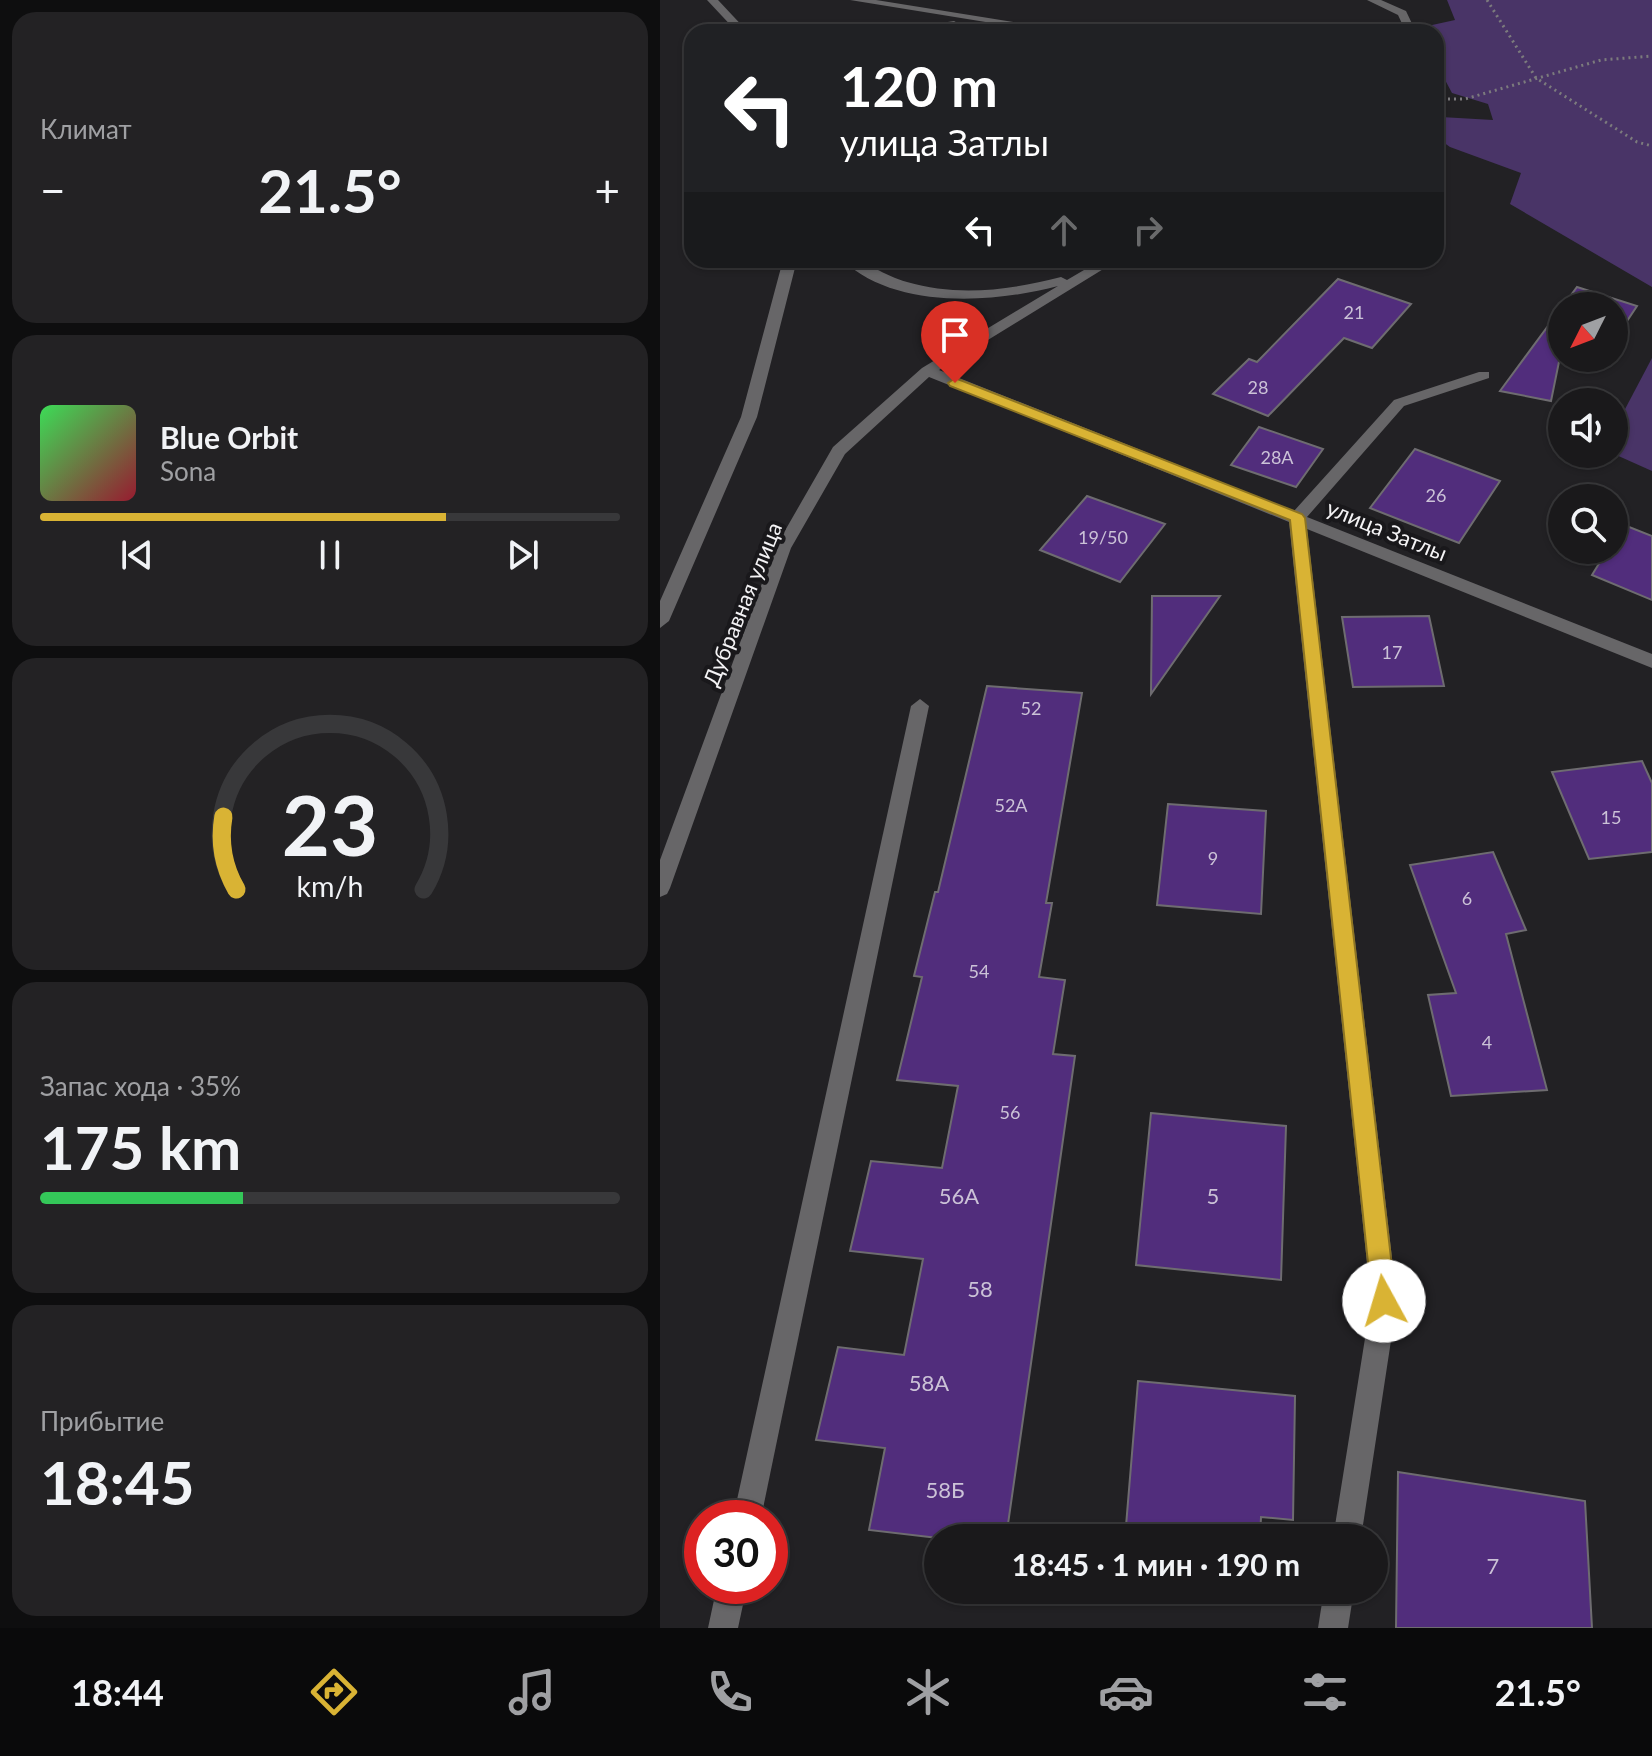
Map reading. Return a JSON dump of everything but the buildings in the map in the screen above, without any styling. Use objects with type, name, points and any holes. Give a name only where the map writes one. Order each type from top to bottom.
[{"type":"street","points":[[712,0],[735,24]]},
{"type":"street","points":[[855,0],[1013,24]]},
{"type":"street","points":[[1372,0],[1402,13],[1407,24]]},
{"type":"street","points":[[980,24],[1002,22]]},
{"type":"street","points":[[660,621],[749,417],[788,268]]},
{"type":"street","name":"Дубравная улица","points":[[865,268],[890,282],[924,291],[962,294],[1001,294],[1041,287],[1088,273]]},
{"type":"street","name":"Дубравная улица","points":[[660,888],[783,548],[839,451],[927,371],[1097,268]]},
{"type":"street","name":"улица Затлы","points":[[927,371],[1652,661]]},
{"type":"street","points":[[1349,1524],[1384,1301],[1297,518],[1399,403],[1484,375]]},
{"type":"street","points":[[751,1500],[920,706]]},
{"type":"street","points":[[723,1628],[728,1604]]},
{"type":"street","points":[[1333,1628],[1337,1604]]},
{"type":"path","points":[[1487,0],[1536,78],[1637,142],[1652,146]]},
{"type":"path","points":[[1444,99],[1465,99],[1601,60],[1652,56]]},
{"type":"shaded area","points":[[1447,0],[1652,0],[1652,287],[1510,204],[1521,173],[1444,143],[1444,117],[1493,120],[1488,104],[1452,93],[1444,78],[1444,24],[1437,24],[1455,20]]},
{"type":"shaded area","points":[[1652,358],[1652,471],[1628,460],[1628,403]]},
{"type":"route","points":[[955,383],[1297,518],[1384,1301]]}]
